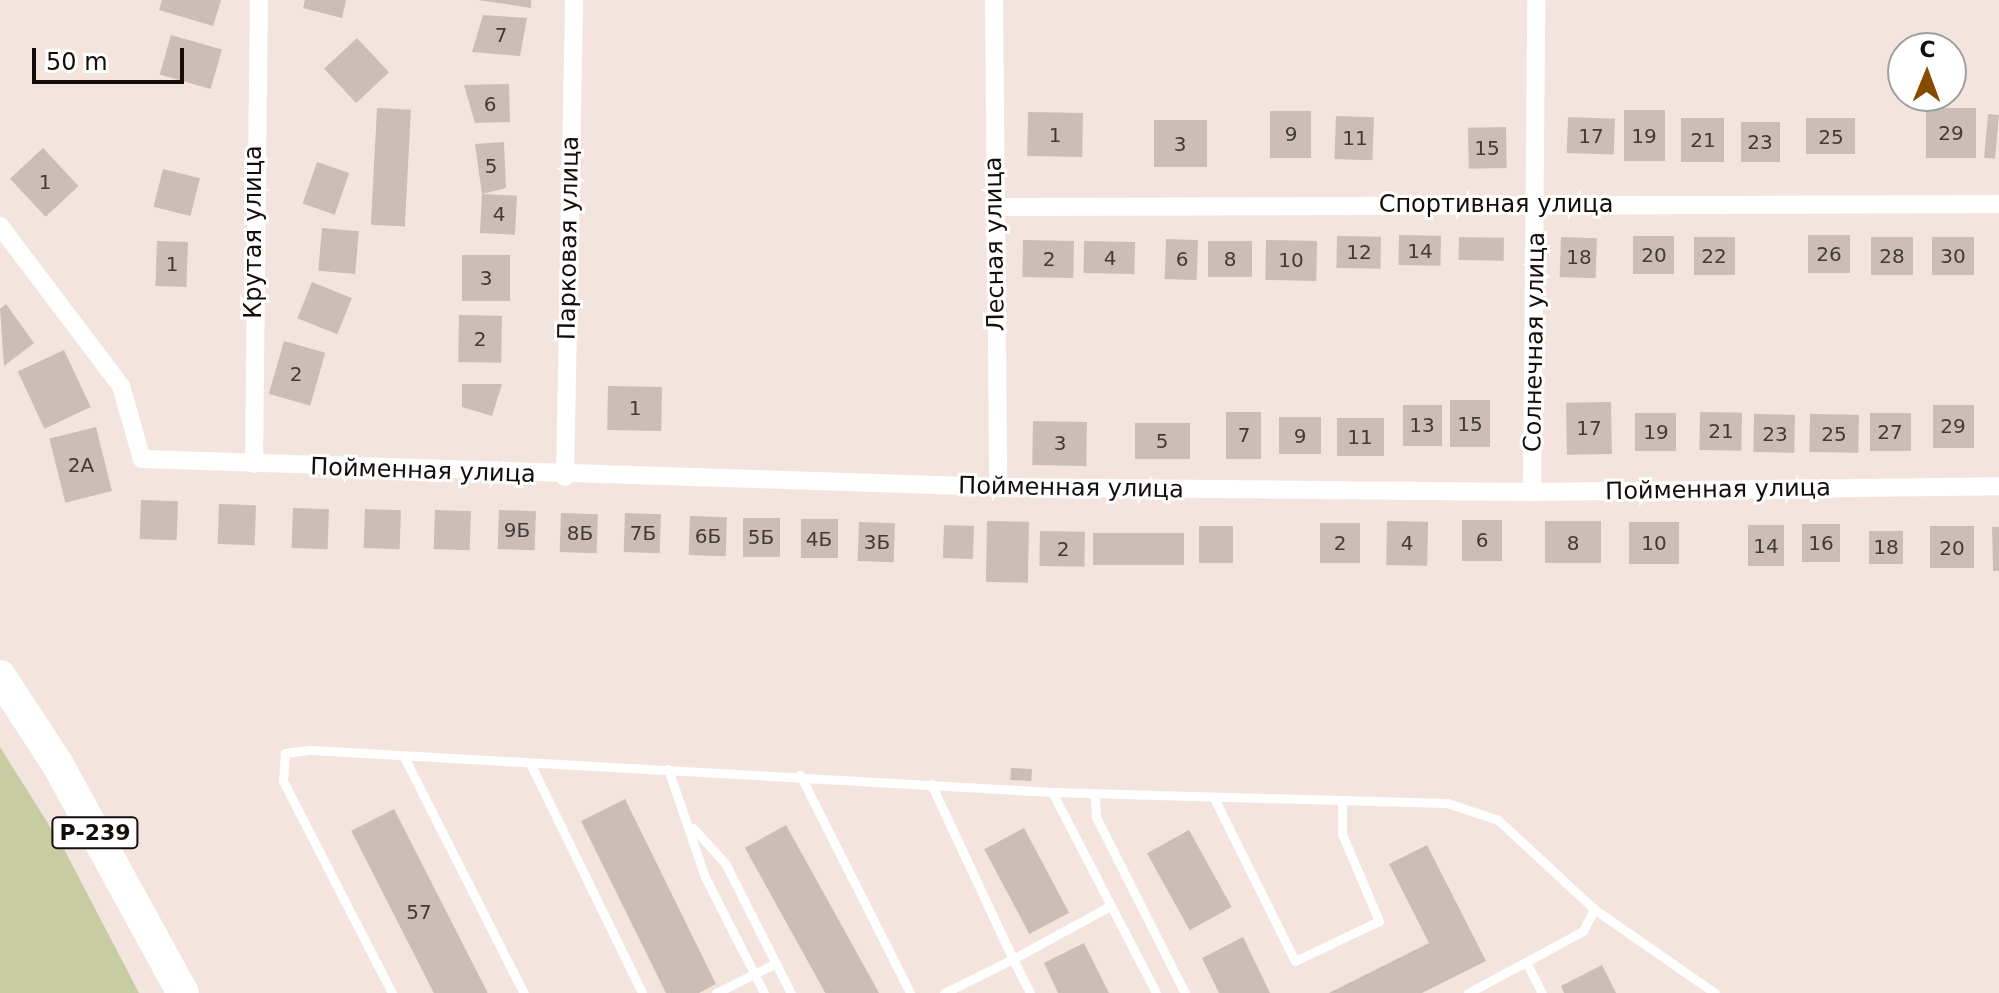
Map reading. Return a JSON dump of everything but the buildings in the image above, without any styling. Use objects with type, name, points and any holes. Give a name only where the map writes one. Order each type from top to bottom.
[{"type":"highway","name":"Р-239","points":[[0,676],[58,765],[183,993]]},
{"type":"street","name":"Крутая улица","points":[[254,464],[259,0]]},
{"type":"street","name":"Парковая улица","points":[[565,477],[574,0]]},
{"type":"street","name":"Лесная улица","points":[[994,0],[998,487]]},
{"type":"street","name":"Солнечная улица","points":[[1532,492],[1538,205],[1536,0]]},
{"type":"street","name":"Спортивная улица","points":[[994,207],[1999,204]]},
{"type":"street","name":"Пойменная улица","points":[[0,226],[121,386],[142,459],[565,477],[998,487],[1532,492],[1999,486]]},
{"type":"lane","points":[[392,993],[283,781],[285,753],[403,755],[800,775],[1095,794],[1447,803],[1498,820],[1594,909],[1715,993]]},
{"type":"lane","points":[[403,755],[524,993]]},
{"type":"lane","points":[[530,763],[642,993]]},
{"type":"lane","points":[[668,769],[691,826],[705,877],[764,993]]},
{"type":"lane","points":[[800,775],[910,993]]},
{"type":"lane","points":[[931,784],[1030,993]]},
{"type":"lane","points":[[1052,792],[1156,993]]},
{"type":"lane","points":[[1095,794],[1096,817],[1185,993]]},
{"type":"lane","points":[[1214,798],[1295,961],[1379,921],[1342,834],[1342,801]]},
{"type":"lane","points":[[691,826],[725,863],[791,993]]},
{"type":"lane","points":[[944,993],[1110,906]]},
{"type":"lane","points":[[1468,993],[1583,931],[1594,909]]},
{"type":"lane","points":[[1526,962],[1542,993]]},
{"type":"lane","points":[[716,993],[776,963]]},
{"type":"green space","points":[[0,747],[64,849],[139,993],[0,993]]}]
